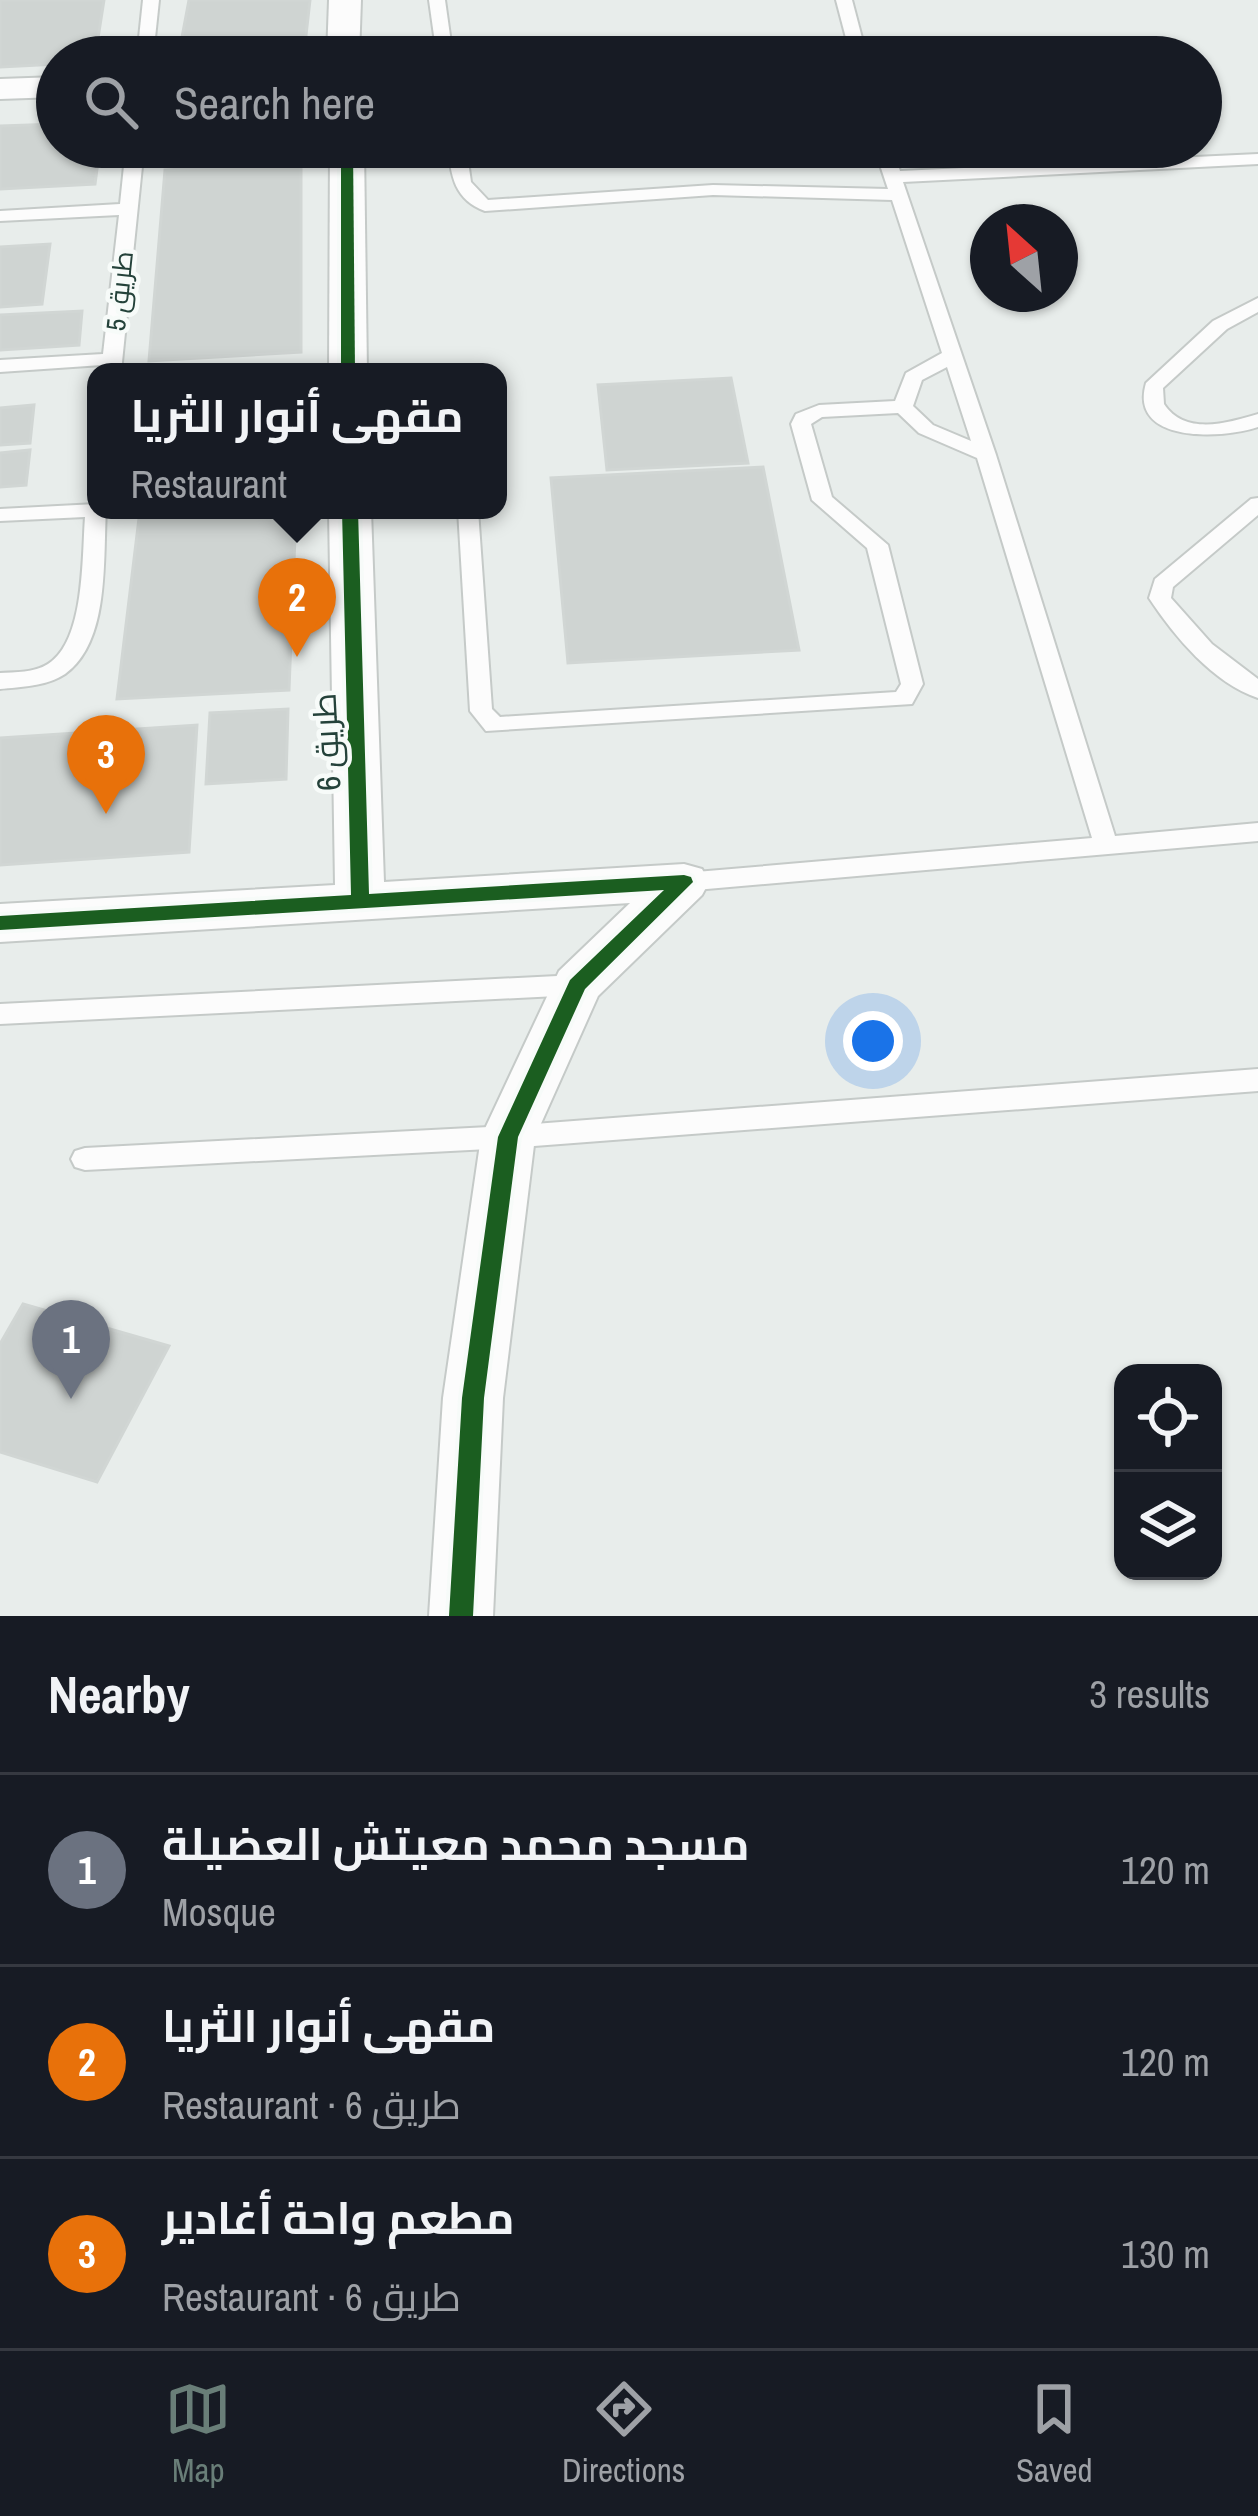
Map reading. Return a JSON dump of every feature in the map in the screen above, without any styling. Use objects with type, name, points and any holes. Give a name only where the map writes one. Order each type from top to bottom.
[{"type":"street","points":[[338,36],[345,0]]},
{"type":"street","points":[[0,89],[36,88]]},
{"type":"street","points":[[346,168],[348,363]]},
{"type":"street","name":"طريق 6","points":[[350,519],[360,899]]},
{"type":"street","points":[[0,922],[684,882]]},
{"type":"street","points":[[461,1616],[473,1398],[508,1137],[577,985],[684,882]]},
{"type":"lane","points":[[147,36],[151,0]]},
{"type":"lane","points":[[437,0],[442,36]]},
{"type":"lane","points":[[844,0],[853,36]]},
{"type":"lane","points":[[1222,162],[1258,159]]},
{"type":"lane","name":"طريق 5","points":[[112,363],[133,168]]},
{"type":"lane","points":[[460,168],[469,198],[485,206],[508,208],[713,190],[893,186],[1136,168]]},
{"type":"lane","points":[[888,168],[986,455],[1106,842]]},
{"type":"lane","name":"طريق 5","points":[[0,216],[128,209]]},
{"type":"lane","points":[[1258,304],[1220,325],[1153,386],[1151,398],[1157,410],[1190,429],[1233,430],[1258,419]]},
{"type":"lane","points":[[903,407],[914,376],[952,356]]},
{"type":"lane","points":[[0,366],[87,366]]},
{"type":"lane","points":[[469,519],[481,711],[494,724],[904,699],[912,684],[879,549],[821,500],[802,418],[819,411],[903,407],[926,429],[986,455]]},
{"type":"lane","points":[[1258,504],[1163,584],[1160,598],[1171,616],[1258,690]]},
{"type":"lane","points":[[0,515],[87,510]]},
{"type":"lane","points":[[0,681],[34,678],[72,657],[84,631],[95,519]]},
{"type":"lane","points":[[684,882],[1258,832]]},
{"type":"lane","points":[[0,1014],[577,985]]},
{"type":"lane","points":[[85,1159],[508,1137],[1258,1080]]},
{"type":"building","points":[[0,0],[104,0],[98,36],[36,36],[36,65],[0,67]]},
{"type":"building","points":[[189,0],[310,0],[306,36],[182,36]]},
{"type":"building","points":[[36,125],[36,168],[97,168],[95,184],[0,189],[0,126]]},
{"type":"building","points":[[301,168],[301,352],[149,361],[165,170]]},
{"type":"building","points":[[50,244],[42,304],[0,307],[0,247]]},
{"type":"building","points":[[82,311],[79,345],[0,350],[0,315]]},
{"type":"building","points":[[731,378],[748,463],[607,470],[598,385]]},
{"type":"building","points":[[34,405],[30,443],[0,445],[0,408]]},
{"type":"building","points":[[30,450],[26,485],[0,487],[0,453]]},
{"type":"building","points":[[763,467],[799,650],[568,663],[551,478]]},
{"type":"building","points":[[139,519],[296,519],[289,690],[117,699]]},
{"type":"building","points":[[288,709],[286,779],[206,784],[210,713]]},
{"type":"building","points":[[197,725],[189,852],[0,865],[0,738]]},
{"type":"building","points":[[23,1304],[169,1346],[97,1482],[0,1452],[0,1344]]},
{"type":"cycle path","points":[[347,168],[348,363]]},
{"type":"cycle path","points":[[350,519],[360,899]]},
{"type":"cycle path","points":[[0,923],[684,882]]},
{"type":"cycle path","points":[[461,1616],[473,1398],[508,1137],[577,985],[684,882]]},
{"type":"place","name":"مقهى أنوار الثريا","points":[[297,657]]},
{"type":"place","name":"مطعم واحة أغادير","points":[[106,814]]},
{"type":"place","name":"مسجد محمد معيتش العضيلة","points":[[71,1399]]}]
